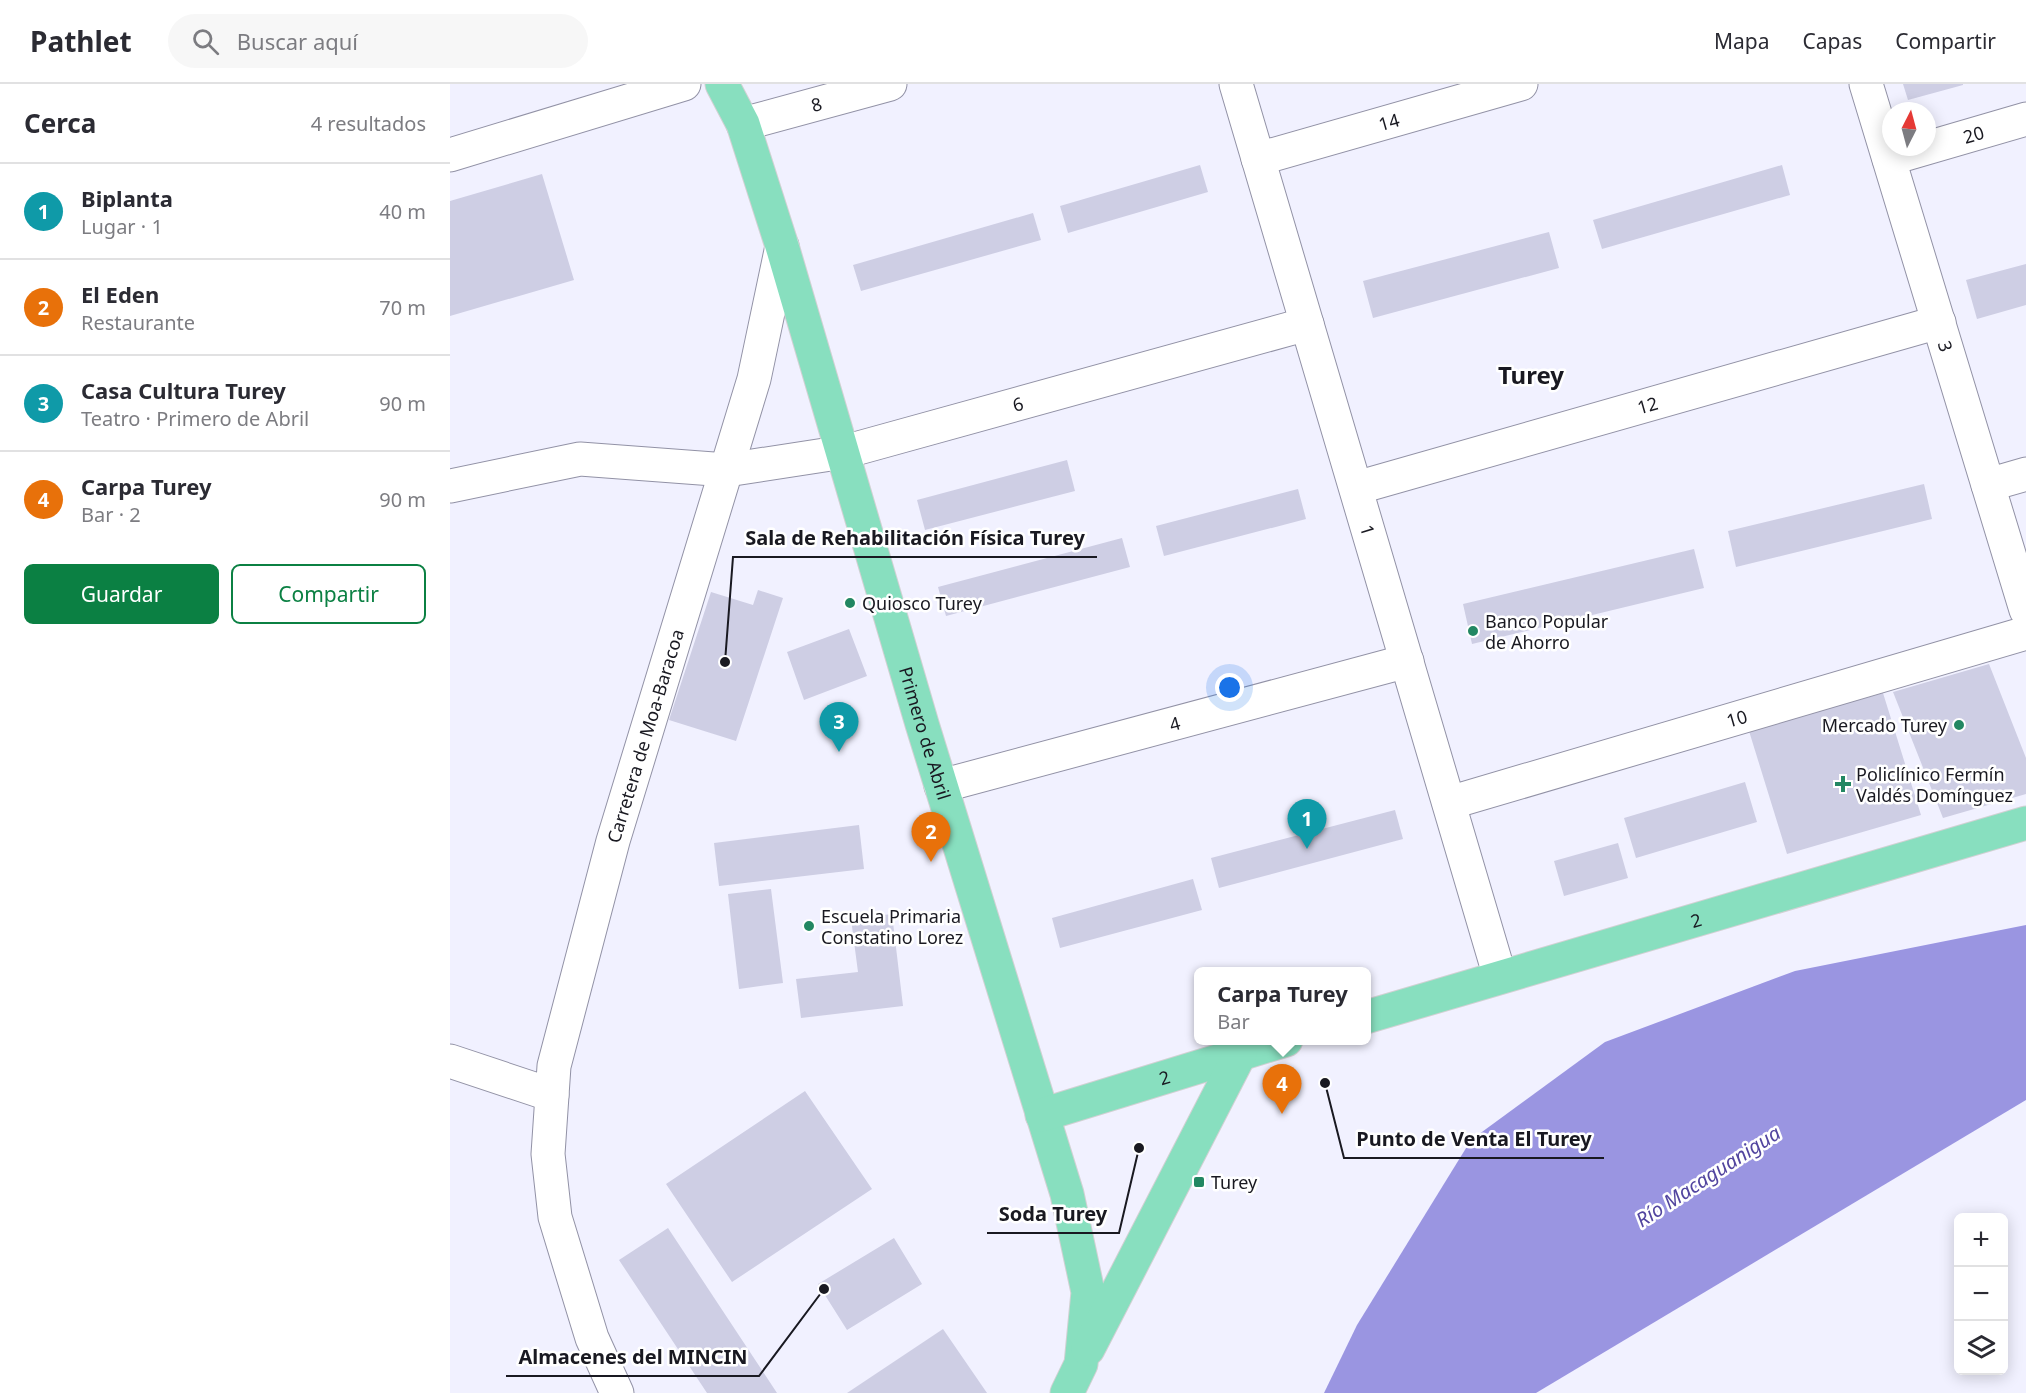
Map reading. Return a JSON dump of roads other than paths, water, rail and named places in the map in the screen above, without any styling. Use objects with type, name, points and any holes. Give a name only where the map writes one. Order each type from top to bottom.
[{"type":"main road","name":"Carretera de Moa-Baracoa","points":[[722,84],[743,124],[782,246]]},
{"type":"main road","name":"Primero de Abril","points":[[782,246],[941,786],[1067,1194],[1088,1292],[1074,1379]]},
{"type":"main road","name":"2","points":[[1371,1016],[2026,823]]},
{"type":"main road","name":"2","points":[[1042,1115],[1272,1045]]},
{"type":"main road","points":[[1074,1379],[1240,1054]]},
{"type":"street","points":[[450,155],[684,84]]},
{"type":"street","name":"8","points":[[743,124],[890,84]]},
{"type":"street","name":"1","points":[[1236,84],[1500,977]]},
{"type":"street","name":"14","points":[[1258,159],[1521,84]]},
{"type":"street","name":"3","points":[[1866,84],[2026,610]]},
{"type":"street","name":"20","points":[[1889,159],[2026,119]]},
{"type":"street","name":"Carretera de Moa-Baracoa","points":[[617,1393],[592,1338],[555,1217],[548,1154],[554,1066],[613,841],[754,379],[782,246]]},
{"type":"street","name":"12","points":[[1356,488],[1939,322]]},
{"type":"street","name":"6","points":[[450,486],[580,459],[727,470],[844,452],[1307,324]]},
{"type":"street","points":[[1988,485],[2026,474]]},
{"type":"street","name":"10","points":[[1449,803],[2026,633]]},
{"type":"street","name":"4","points":[[941,786],[1407,661]]},
{"type":"street","points":[[450,1061],[552,1095]]},
{"type":"water","name":"Río Macaguanigua","points":[[2026,925],[2026,1100],[1536,1393],[1324,1393],[1357,1325],[1471,1140],[1605,1042],[1795,971]]},
{"type":"place","name":"Quiosco Turey","points":[[850,603]]},
{"type":"place","name":"Banco Popular de Ahorro","points":[[1473,631]]},
{"type":"place","name":"Sala de Rehabilitación Física Turey","points":[[725,662]]},
{"type":"place","name":"Mercado Turey","points":[[1959,725]]},
{"type":"place","name":"Casa Cultura Turey","points":[[839,752]]},
{"type":"place","name":"Policlínico Fermín Valdés Domínguez","points":[[1843,784]]},
{"type":"place","name":"Biplanta","points":[[1307,849]]},
{"type":"place","name":"El Eden","points":[[931,862]]},
{"type":"place","name":"Escuela Primaria Constatino Lorez","points":[[809,926]]},
{"type":"place","name":"Punto de Venta El Turey","points":[[1325,1083]]},
{"type":"place","name":"Carpa Turey","points":[[1282,1114]]},
{"type":"place","name":"Soda Turey","points":[[1139,1148]]},
{"type":"place","name":"Turey","points":[[1199,1182]]},
{"type":"place","name":"Almacenes del MINCIN","points":[[824,1289]]},
{"type":"district","name":"Turey","points":[[1531,374]]}]
